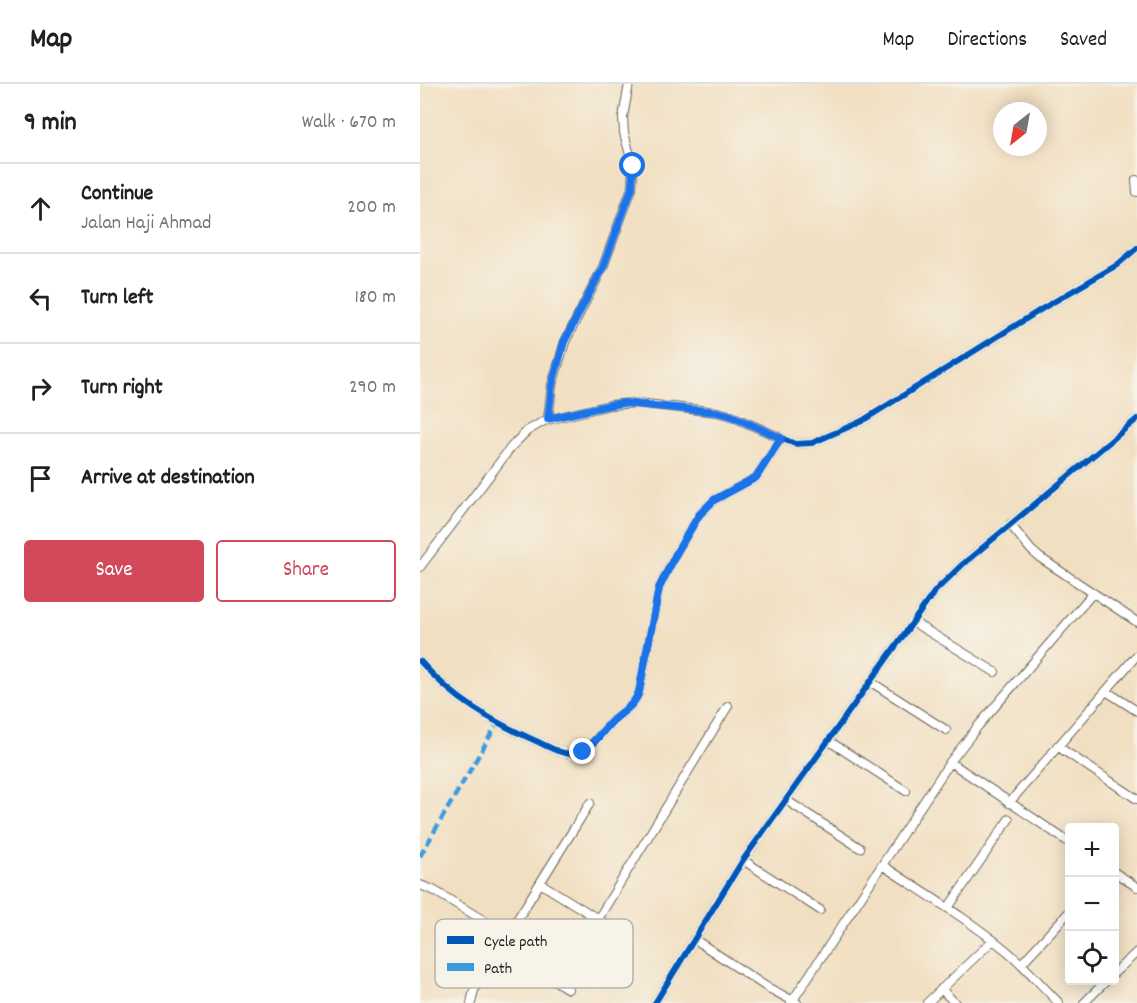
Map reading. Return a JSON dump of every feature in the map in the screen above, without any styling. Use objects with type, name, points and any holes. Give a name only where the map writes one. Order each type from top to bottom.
[{"type":"street","points":[[548,419],[552,385],[564,342],[603,267],[632,188],[633,166],[624,133],[623,117],[629,84]]},
{"type":"street","points":[[1136,180],[1137,192]]},
{"type":"street","points":[[420,567],[512,446],[527,430],[548,419],[610,405],[637,403],[723,414],[795,444],[812,442],[862,421],[1117,265],[1137,248]]},
{"type":"street","points":[[655,1003],[743,860],[913,621],[946,579],[1137,419]]},
{"type":"street","points":[[420,661],[452,694],[497,724],[557,751],[573,754],[583,752],[612,721],[635,702],[639,692],[659,588],[699,515],[714,500],[756,477],[781,438]]},
{"type":"street","points":[[1010,524],[1036,555],[1137,622]]},
{"type":"street","points":[[694,939],[793,1002],[950,762],[1093,592]]},
{"type":"street","points":[[913,621],[995,672]]},
{"type":"street","points":[[1009,803],[1137,655]]},
{"type":"street","points":[[871,682],[946,730]]},
{"type":"street","points":[[1106,691],[1137,711]]},
{"type":"street","points":[[540,883],[598,919],[728,706]]},
{"type":"street","points":[[829,741],[906,791]]},
{"type":"street","points":[[1058,746],[1137,799]]},
{"type":"street","points":[[950,762],[1065,840]]},
{"type":"street","points":[[786,800],[860,848]]},
{"type":"street","points":[[518,919],[590,803]]},
{"type":"street","points":[[948,908],[1009,819]]},
{"type":"street","points":[[743,860],[820,910]]},
{"type":"street","points":[[882,865],[993,940],[1021,964],[1059,1003]]},
{"type":"street","points":[[1119,875],[1137,887]]},
{"type":"street","points":[[420,885],[433,890],[481,919]]},
{"type":"street","points":[[1021,964],[1065,916]]},
{"type":"street","points":[[927,1003],[993,940]]},
{"type":"street","points":[[1119,968],[1137,952]]},
{"type":"street","points":[[1084,1003],[1103,985]]},
{"type":"street","points":[[471,1003],[476,988]]},
{"type":"street","points":[[941,989],[955,1003]]},
{"type":"marked path","points":[[420,856],[497,724]]},
{"type":"cycle path","points":[[420,661],[459,698],[504,725],[560,752],[574,754],[586,750],[637,697],[659,588],[677,551],[699,515],[714,500],[756,478],[781,438],[795,444],[812,443],[862,421],[1117,265],[1137,248]]},
{"type":"cycle path","points":[[655,1003],[743,860],[935,591],[963,564],[1137,419]]},
{"type":"route","points":[[583,752],[612,721],[635,702],[639,692],[659,588],[699,515],[714,500],[756,477],[781,438],[717,412],[637,403],[610,405],[548,419],[552,385],[564,342],[603,267],[632,188],[633,166]]}]
